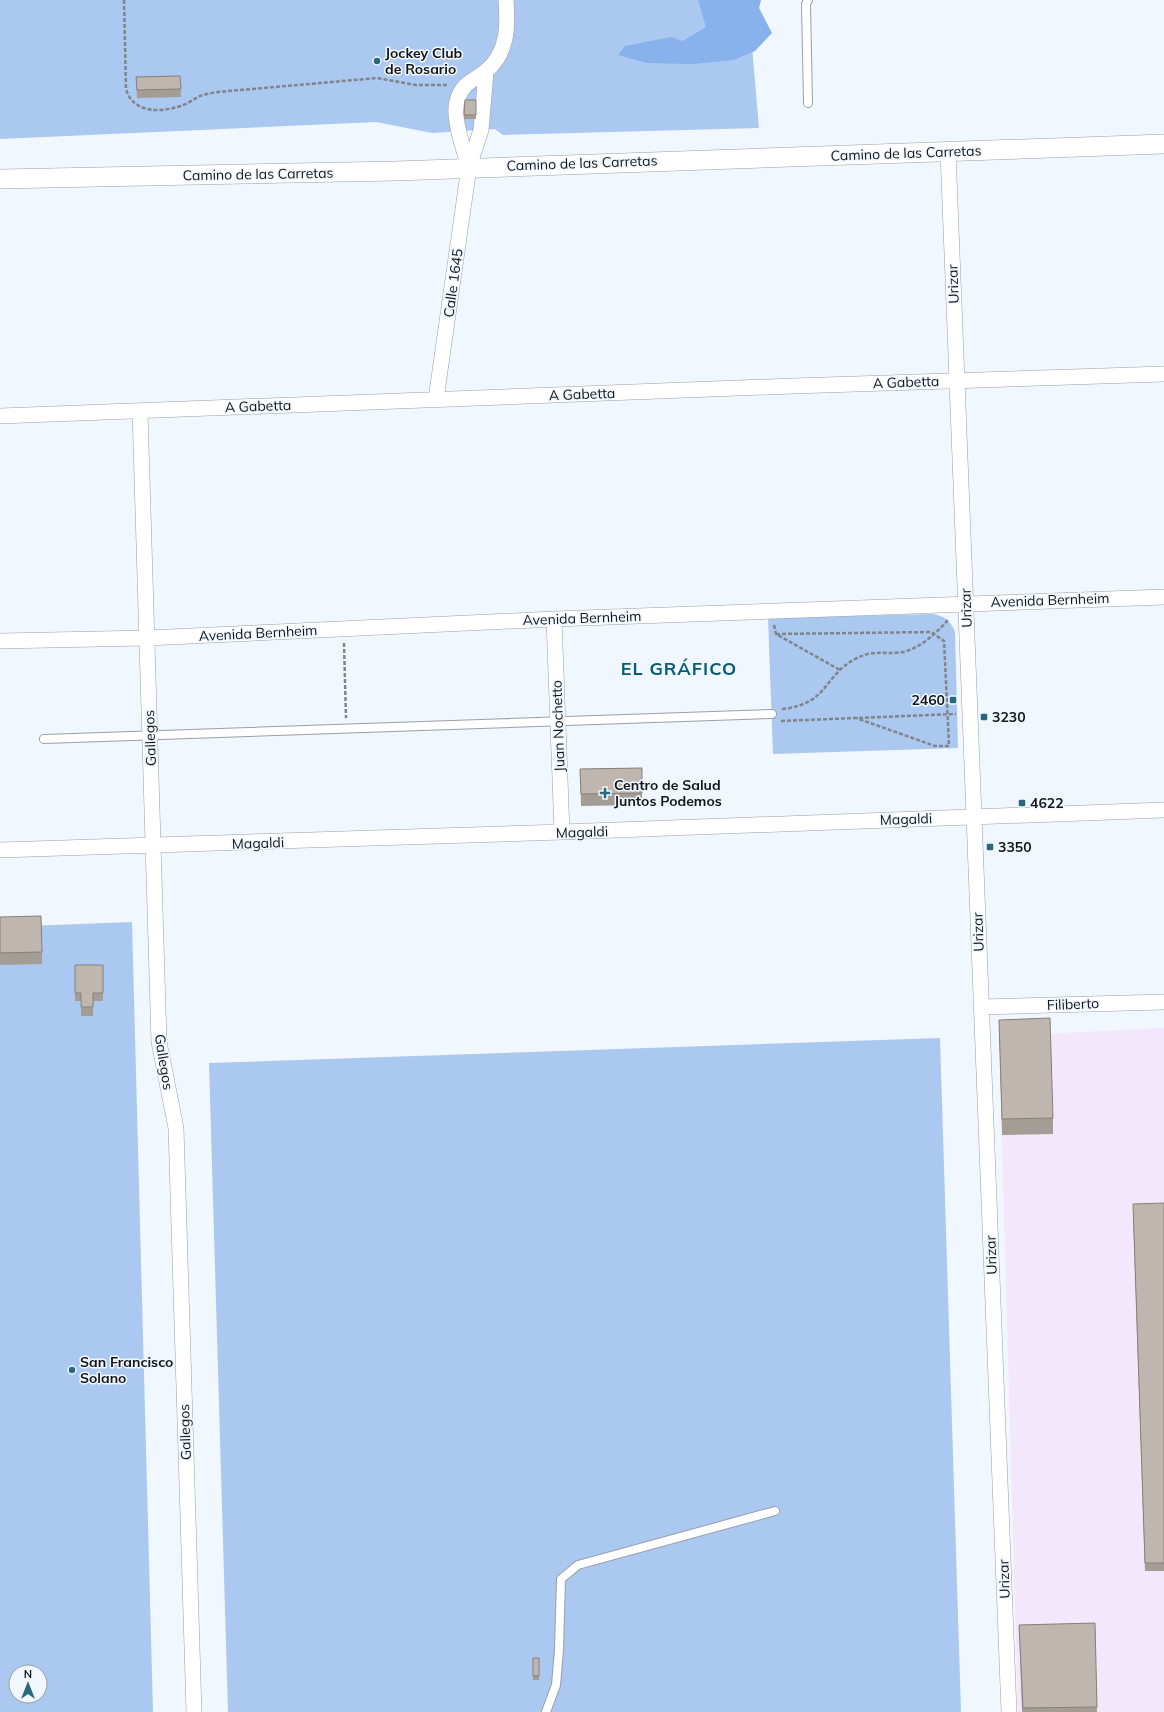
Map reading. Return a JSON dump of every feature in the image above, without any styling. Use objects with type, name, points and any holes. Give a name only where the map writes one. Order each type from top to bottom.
[{"type":"street","points":[[469,167],[458,132],[457,102],[464,86],[486,72],[496,61],[505,42],[508,22],[506,0]]},
{"type":"street","name":"Calle 1645","points":[[436,399],[469,167],[481,130],[486,72]]},
{"type":"street","name":"Camino de las Carretas","points":[[0,179],[395,170],[1164,144]]},
{"type":"street","name":"Urizar","points":[[948,151],[1009,1712]]},
{"type":"street","name":"A Gabetta","points":[[0,416],[436,399],[1164,374]]},
{"type":"street","name":"Gallegos","points":[[140,411],[159,1042],[176,1128],[194,1712]]},
{"type":"street","name":"Avenida Bernheim","points":[[0,641],[147,638],[965,603],[1164,597]]},
{"type":"street","name":"Juan Nochetto","points":[[554,620],[562,832]]},
{"type":"street","name":"Magaldi","points":[[0,850],[562,832],[1164,810]]},
{"type":"street","name":"Filiberto","points":[[981,1007],[1164,1002]]},
{"type":"lane","points":[[808,0],[806,4],[808,103]]},
{"type":"lane","points":[[44,739],[772,714]]},
{"type":"lane","points":[[546,1712],[556,1685],[559,1650],[561,1579],[578,1565],[775,1511]]},
{"type":"path","points":[[124,0],[126,89],[129,99],[141,109],[162,109],[184,105],[201,96],[218,92],[377,78],[416,85],[464,86]]},
{"type":"path","points":[[965,603],[929,639],[904,652],[870,652],[854,659],[840,670],[815,699],[796,707],[781,709],[772,714],[779,721],[970,713]]},
{"type":"path","points":[[344,629],[346,729]]},
{"type":"path","points":[[840,670],[776,634],[931,632],[944,641],[948,746],[935,746],[855,718]]},
{"type":"shaded area","name":"Jockey Club de Rosario","points":[[0,0],[748,0],[759,128],[503,135],[495,129],[432,133],[376,122],[0,139]]},
{"type":"shaded area","points":[[698,0],[761,0],[759,8],[772,33],[755,51],[734,60],[693,64],[647,63],[618,55],[625,46],[671,37],[683,41],[706,27]]},
{"type":"shaded area","points":[[932,614],[946,619],[951,624],[955,632],[958,748],[773,754],[768,618]]},
{"type":"shaded area","name":"San Francisco Solano","points":[[132,922],[153,1712],[0,1712],[0,927]]},
{"type":"shaded area","points":[[1164,1028],[1164,1712],[1018,1712],[999,1036]]},
{"type":"shaded area","points":[[940,1038],[961,1712],[228,1712],[209,1063]]},
{"type":"building","points":[[180,76],[181,89],[137,90],[136,77]]},
{"type":"building","points":[[465,100],[476,100],[476,115],[464,115]]},
{"type":"building","points":[[642,768],[642,793],[581,794],[580,769]]},
{"type":"building","points":[[41,916],[42,952],[0,953],[0,917]]},
{"type":"building","points":[[75,965],[103,965],[103,993],[93,993],[93,1007],[81,1007],[81,993],[75,993]]},
{"type":"building","points":[[1050,1018],[1053,1118],[1002,1119],[999,1020]]},
{"type":"building","points":[[1164,1203],[1164,1563],[1145,1563],[1133,1204]]},
{"type":"building","points":[[1095,1623],[1097,1707],[1023,1708],[1019,1625]]},
{"type":"building","points":[[533,1658],[539,1658],[539,1676],[533,1676]]},
{"type":"place","name":"Jockey Club de Rosario","points":[[377,61]]},
{"type":"place","name":"2460","points":[[953,700]]},
{"type":"place","name":"3230","points":[[984,717]]},
{"type":"place","name":"Centro de Salud Juntos Podemos","points":[[605,793]]},
{"type":"place","name":"4622","points":[[1022,803]]},
{"type":"place","name":"3350","points":[[990,847]]},
{"type":"place","name":"San Francisco Solano","points":[[72,1370]]},
{"type":"district","name":"EL GRÁFICO","points":[[679,668]]}]
